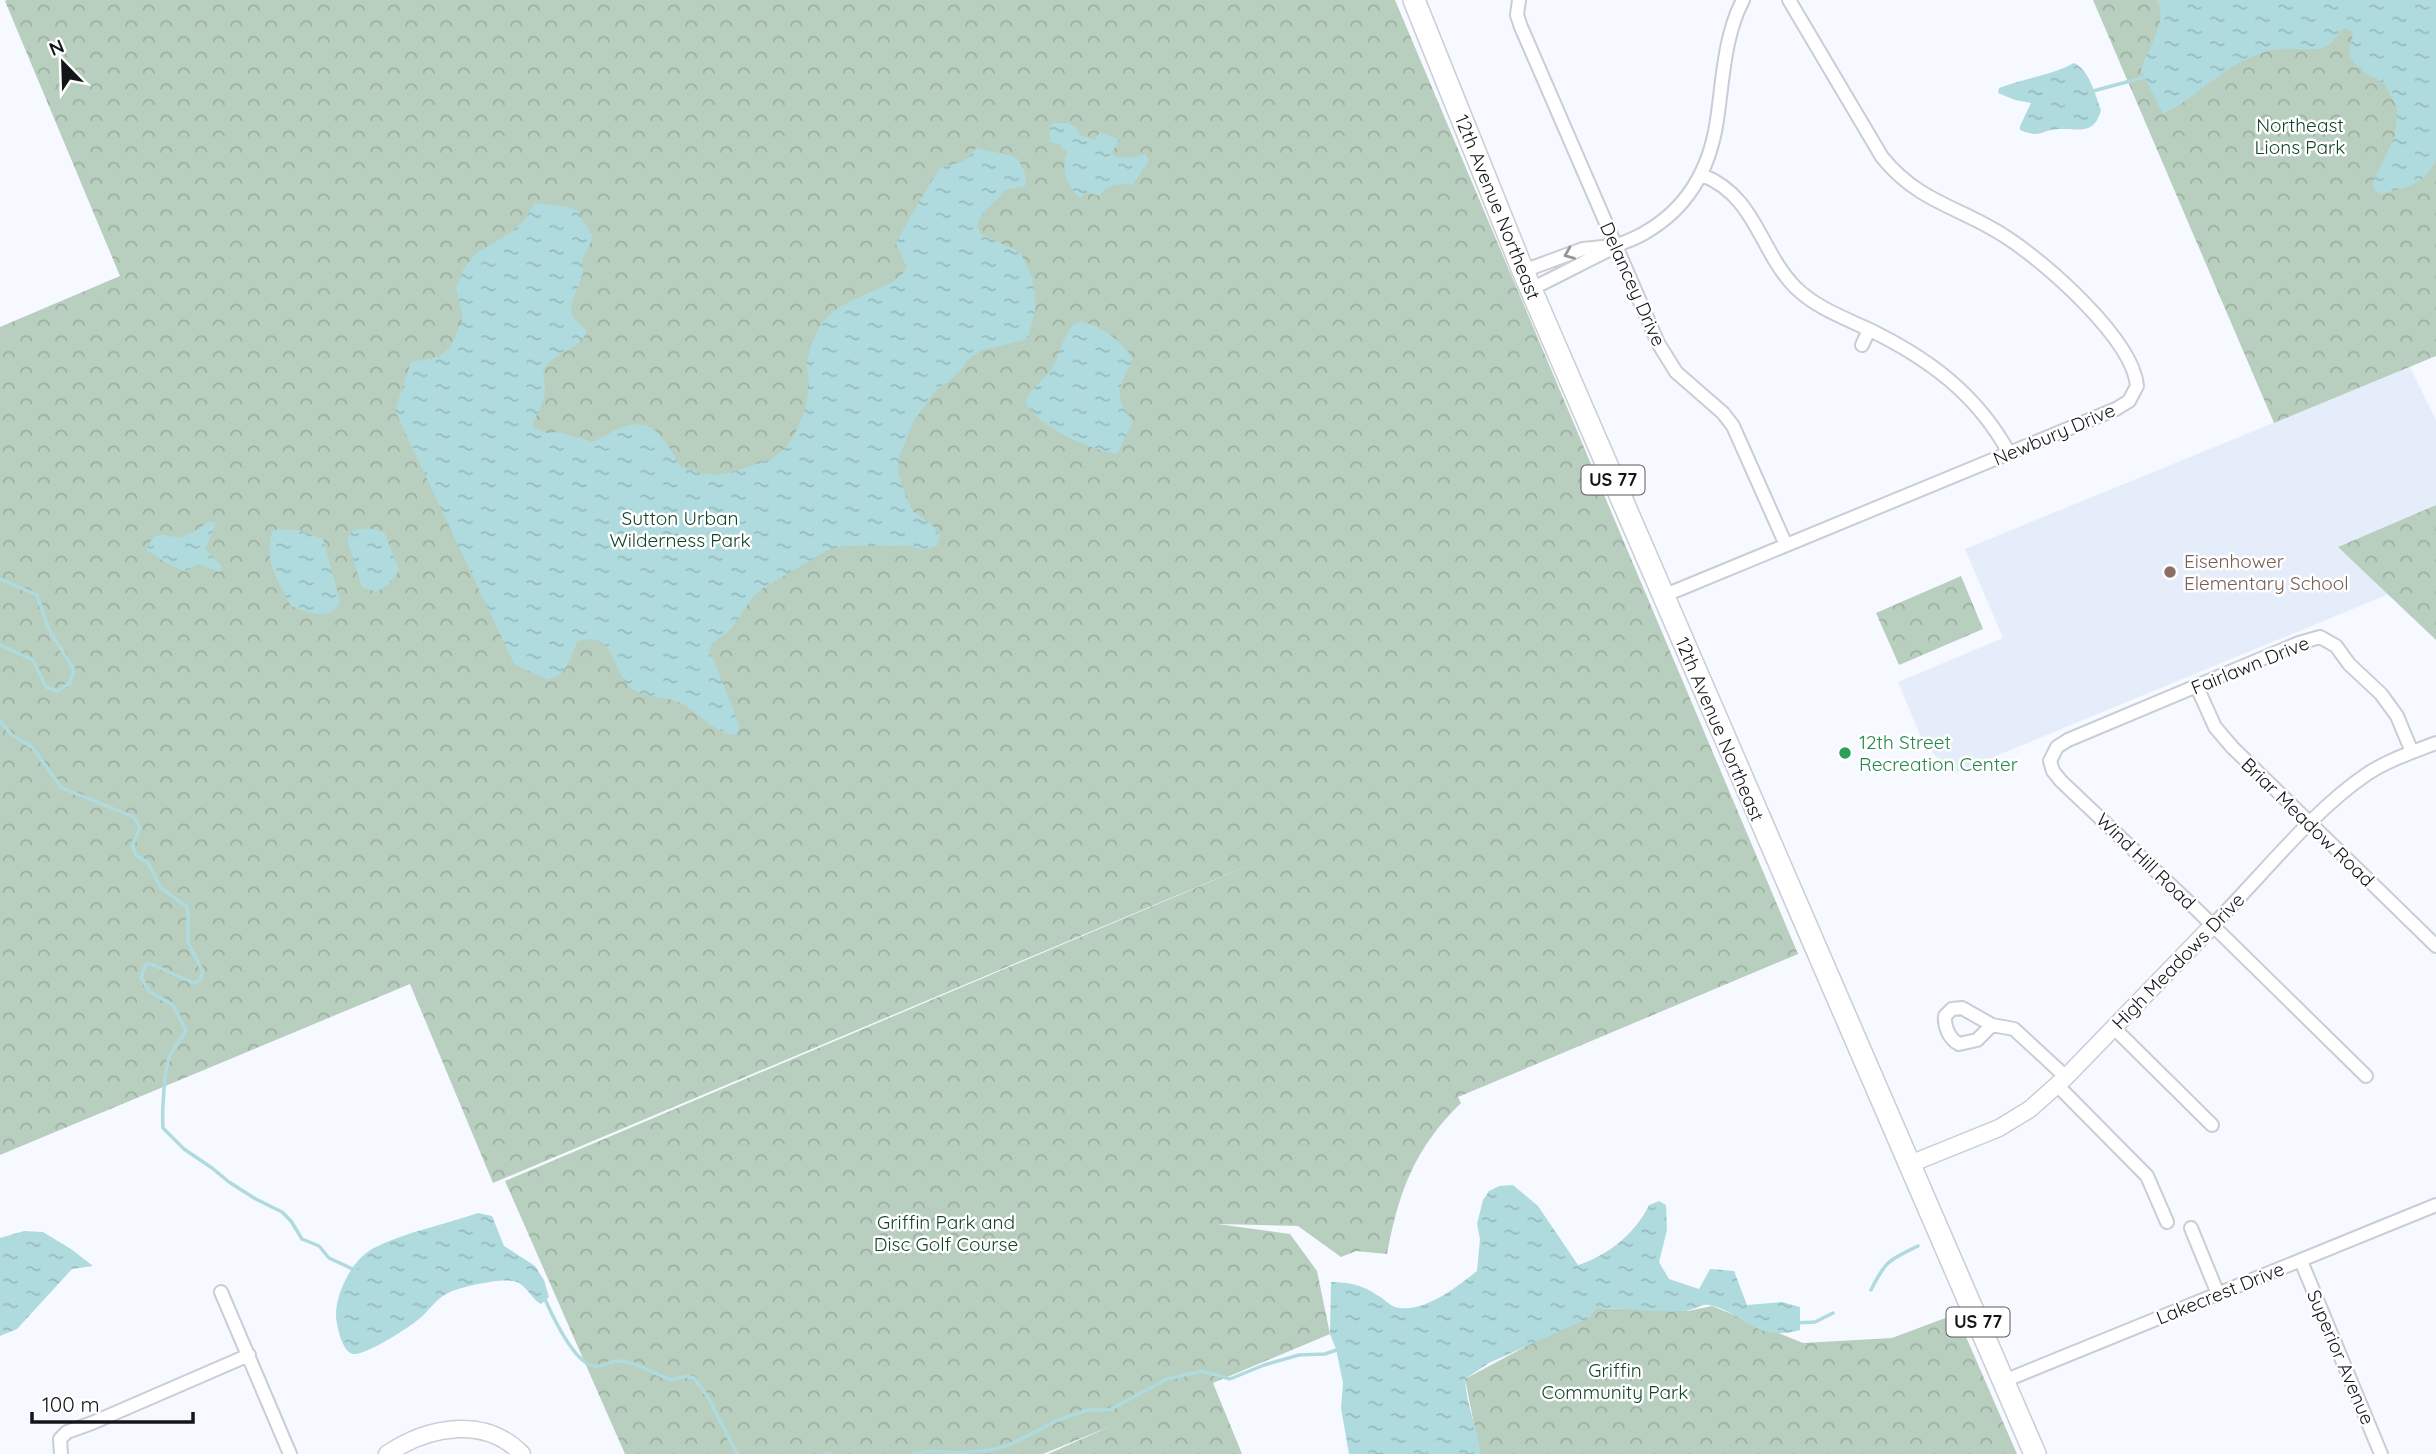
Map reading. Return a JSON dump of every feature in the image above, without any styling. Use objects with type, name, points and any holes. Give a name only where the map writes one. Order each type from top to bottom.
[{"type":"main road","name":"12th Avenue Northeast","points":[[1414,0],[1527,280],[2035,1454]]},
{"type":"street","name":"Delancey Drive","points":[[1519,0],[1517,15],[1521,27],[1658,343],[1671,367],[1723,413],[1733,426],[1786,545]]},
{"type":"street","points":[[1527,280],[1588,262],[1643,234],[1670,217],[1687,198],[1702,175],[1712,145],[1729,41],[1743,0]]},
{"type":"street","name":"Newbury Drive","points":[[1663,596],[2129,401],[2137,386],[2129,360],[2099,319],[2018,245],[1931,199],[1895,173],[1882,157],[1789,0]]},
{"type":"street","points":[[1702,175],[1722,185],[1740,201],[1786,276],[1802,293],[1845,320],[1925,361],[1974,402],[1990,421],[2009,453]]},
{"type":"street","points":[[1527,280],[1583,249],[1617,246]]},
{"type":"street","points":[[1862,345],[1869,330]]},
{"type":"street","name":"Fairlawn Drive","points":[[2050,761],[2057,747],[2068,740],[2312,638],[2326,639],[2336,646],[2349,664],[2381,694],[2397,716],[2412,752]]},
{"type":"street","name":"Briar Meadow Road","points":[[2197,687],[2210,718],[2222,737],[2436,946]]},
{"type":"street","name":"High Meadows Drive","points":[[1910,1164],[1999,1128],[2030,1110],[2062,1081],[2311,824],[2368,773],[2436,743]]},
{"type":"street","name":"Wind Hill Road","points":[[2050,761],[2053,771],[2061,781],[2366,1076]]},
{"type":"street","points":[[1992,1026],[2006,1026],[2020,1032],[2147,1175],[2167,1222]]},
{"type":"street","points":[[2113,1028],[2212,1125]]},
{"type":"street","name":"Lakecrest Drive","points":[[2004,1381],[2436,1205]]},
{"type":"street","points":[[2191,1227],[2218,1294]]},
{"type":"street","name":"Superior Avenue","points":[[2301,1261],[2381,1454]]},
{"type":"street","points":[[221,1292],[290,1454]]},
{"type":"street","points":[[61,1454],[60,1439],[67,1432],[249,1355]]},
{"type":"street","points":[[387,1454],[422,1434],[464,1428],[507,1441],[522,1454]]},
{"type":"shaded area","name":"Eisenhower Elementary School","points":[[2410,367],[2436,420],[2436,505],[2338,547],[2389,594],[1952,774],[1923,742],[1898,682],[2003,638],[1965,549]]},
{"type":"green space","name":"Sutton Urban Wilderness Park","points":[[1395,0],[1798,954],[1458,1097],[1461,1103],[1431,1137],[1411,1172],[1397,1210],[1387,1254],[1356,1251],[1341,1257],[1298,1226],[1217,1224],[1290,1234],[1317,1271],[1330,1334],[1213,1383],[1242,1454],[1048,1454],[1111,1426],[1043,1454],[625,1454],[505,1181],[1292,847],[493,1183],[410,984],[0,1155],[0,327],[120,276],[5,1]]},
{"type":"green space","name":"Northeast Lions Park","points":[[2093,0],[2436,0],[2436,356],[2274,423]]},
{"type":"green space","points":[[2436,505],[2436,640],[2338,547]]},
{"type":"green space","points":[[1961,576],[1983,629],[1899,665],[1876,613]]},
{"type":"green space","name":"Griffin Community Park","points":[[1712,1306],[1803,1343],[1892,1338],[1956,1314],[2017,1454],[1480,1454],[1465,1379],[1597,1308],[1688,1311]]},
{"type":"water","points":[[2157,0],[2436,0],[2436,160],[2431,169],[2420,180],[2406,187],[2381,194],[2374,190],[2373,182],[2395,136],[2397,107],[2385,85],[2358,68],[2349,55],[2353,32],[2345,28],[2330,44],[2322,48],[2274,50],[2243,61],[2163,114],[2141,70],[2159,26],[2160,8]]},
{"type":"water","points":[[2074,63],[2080,66],[2088,77],[2101,110],[2094,124],[2085,129],[2059,129],[2037,134],[2020,130],[2031,103],[1998,93],[1999,88]]},
{"type":"water","points":[[1053,123],[1072,125],[1080,135],[1095,140],[1100,132],[1120,140],[1111,154],[1128,158],[1145,154],[1149,161],[1132,185],[1114,185],[1099,196],[1087,192],[1080,198],[1066,177],[1064,166],[1067,152],[1059,144],[1050,142],[1049,127]]},
{"type":"water","points":[[976,148],[1016,157],[1024,171],[1025,186],[1005,190],[982,215],[977,226],[981,234],[1020,252],[1032,277],[1036,306],[1028,339],[980,351],[936,390],[913,422],[900,455],[898,473],[913,511],[932,525],[940,536],[937,546],[922,550],[910,546],[844,546],[828,550],[753,597],[729,631],[712,643],[709,652],[740,727],[738,732],[732,735],[717,729],[678,702],[642,694],[631,688],[625,682],[612,654],[599,641],[589,639],[577,642],[564,670],[548,680],[514,664],[395,411],[411,362],[439,357],[451,346],[463,318],[456,288],[464,268],[475,254],[525,220],[534,203],[569,207],[578,211],[593,237],[582,261],[583,273],[571,306],[573,317],[587,331],[580,341],[545,367],[545,394],[532,427],[547,433],[559,432],[593,442],[623,427],[644,425],[662,437],[680,466],[715,475],[730,472],[771,459],[787,445],[798,427],[805,406],[809,386],[807,360],[821,325],[844,304],[902,275],[907,267],[896,244],[918,204],[940,169],[963,161]]},
{"type":"water","points":[[1080,321],[1111,335],[1133,359],[1121,384],[1120,397],[1133,421],[1115,454],[1065,436],[1042,421],[1025,403],[1052,368],[1070,328]]},
{"type":"water","points":[[209,521],[216,523],[205,549],[222,566],[220,572],[198,564],[185,571],[147,550],[156,536],[183,537]]},
{"type":"water","points":[[368,528],[384,532],[399,570],[390,584],[376,592],[362,587],[347,540],[353,530]]},
{"type":"water","points":[[297,530],[323,539],[340,601],[331,612],[318,614],[291,606],[270,560],[270,541],[273,531]]},
{"type":"water","points":[[1513,1185],[1538,1206],[1578,1265],[1600,1256],[1620,1242],[1636,1225],[1649,1205],[1659,1201],[1666,1205],[1667,1230],[1659,1262],[1669,1279],[1699,1289],[1710,1269],[1734,1271],[1747,1305],[1782,1302],[1800,1307],[1800,1330],[1772,1333],[1761,1330],[1709,1305],[1687,1311],[1597,1308],[1589,1318],[1489,1363],[1465,1379],[1481,1454],[1349,1454],[1341,1408],[1343,1383],[1330,1334],[1331,1282],[1361,1286],[1395,1307],[1417,1307],[1439,1298],[1477,1271],[1480,1239],[1477,1224],[1483,1200],[1489,1191],[1499,1186]]},
{"type":"water","points":[[478,1213],[492,1216],[504,1246],[535,1266],[544,1280],[549,1297],[541,1304],[522,1285],[507,1280],[459,1289],[442,1297],[419,1319],[386,1341],[367,1351],[353,1354],[349,1352],[339,1332],[336,1308],[346,1278],[358,1261],[372,1249],[397,1238]]},
{"type":"water","points":[[24,1231],[43,1232],[93,1266],[72,1269],[17,1329],[0,1336],[0,1238]]},
{"type":"waterway","points":[[2093,91],[2149,76]]},
{"type":"waterway","points":[[0,579],[37,595],[49,630],[74,670],[70,683],[57,691],[46,687],[33,660],[0,645]]},
{"type":"waterway","points":[[0,721],[12,735],[32,747],[62,788],[134,817],[140,828],[132,846],[136,855],[148,863],[161,888],[186,906],[188,942],[203,972],[200,980],[194,983],[151,964],[146,964],[141,977],[149,991],[173,1005],[186,1030],[169,1059],[164,1089],[163,1128],[184,1149],[229,1182],[282,1212],[302,1239],[319,1246],[329,1258],[357,1271]]},
{"type":"waterway","points":[[1871,1290],[1889,1262],[1918,1246]]},
{"type":"waterway","points":[[544,1297],[564,1337],[586,1363],[597,1366],[617,1361],[626,1362],[671,1380],[686,1376],[694,1378],[708,1397],[737,1454]]},
{"type":"waterway","points":[[1795,1323],[1815,1322],[1833,1313]]},
{"type":"waterway","points":[[913,1454],[991,1450],[1009,1445],[1058,1420],[1088,1410],[1109,1410],[1167,1379],[1202,1371],[1230,1379],[1299,1355],[1325,1354],[1339,1349]]},
{"type":"waterway","points":[[824,1454],[830,1454]]},
{"type":"place","name":"Eisenhower Elementary School","points":[[2170,572]]},
{"type":"place","name":"12th Street Recreation Center","points":[[1845,753]]},
{"type":"park label","name":"Griffin Park and Disc Golf Course","points":[[946,1233]]}]
